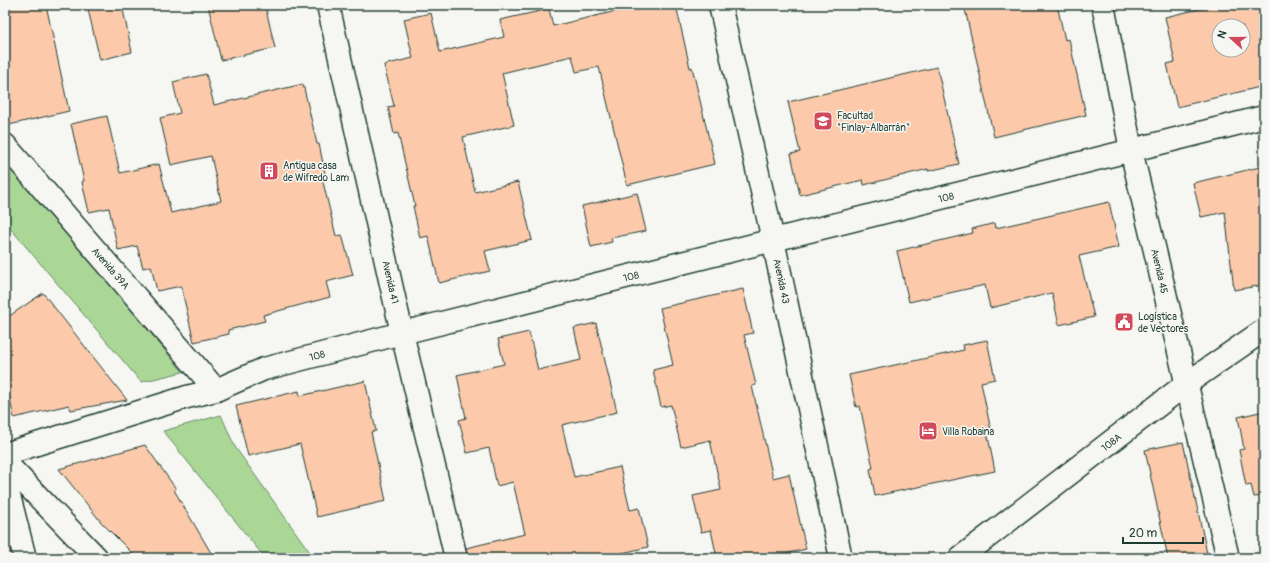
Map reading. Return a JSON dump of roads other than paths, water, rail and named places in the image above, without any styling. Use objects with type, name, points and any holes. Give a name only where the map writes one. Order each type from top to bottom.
[{"type":"street","name":"Avenida 41","points":[[328,5],[402,333],[456,558]]},
{"type":"street","name":"Avenida 43","points":[[720,5],[842,558]]},
{"type":"street","name":"Avenida 45","points":[[1103,5],[1131,150],[1228,558]]},
{"type":"street","name":"108","points":[[5,454],[187,397],[216,390],[264,369],[1264,117]]},
{"type":"street","name":"Avenida 39A","points":[[5,145],[216,390]]},
{"type":"street","name":"108A","points":[[960,558],[1186,384],[1264,330]]},
{"type":"street","points":[[5,462],[97,558]]},
{"type":"street","points":[[5,480],[25,558]]},
{"type":"place","name":"Facultad \"Finlay-Albarrán\"","points":[[823,121]]},
{"type":"place","name":"Antigua casa de Wifredo Lam","points":[[269,171]]},
{"type":"place","name":"Logística de Vectores","points":[[1124,322]]},
{"type":"place","name":"Villa Robaina","points":[[928,431]]}]
